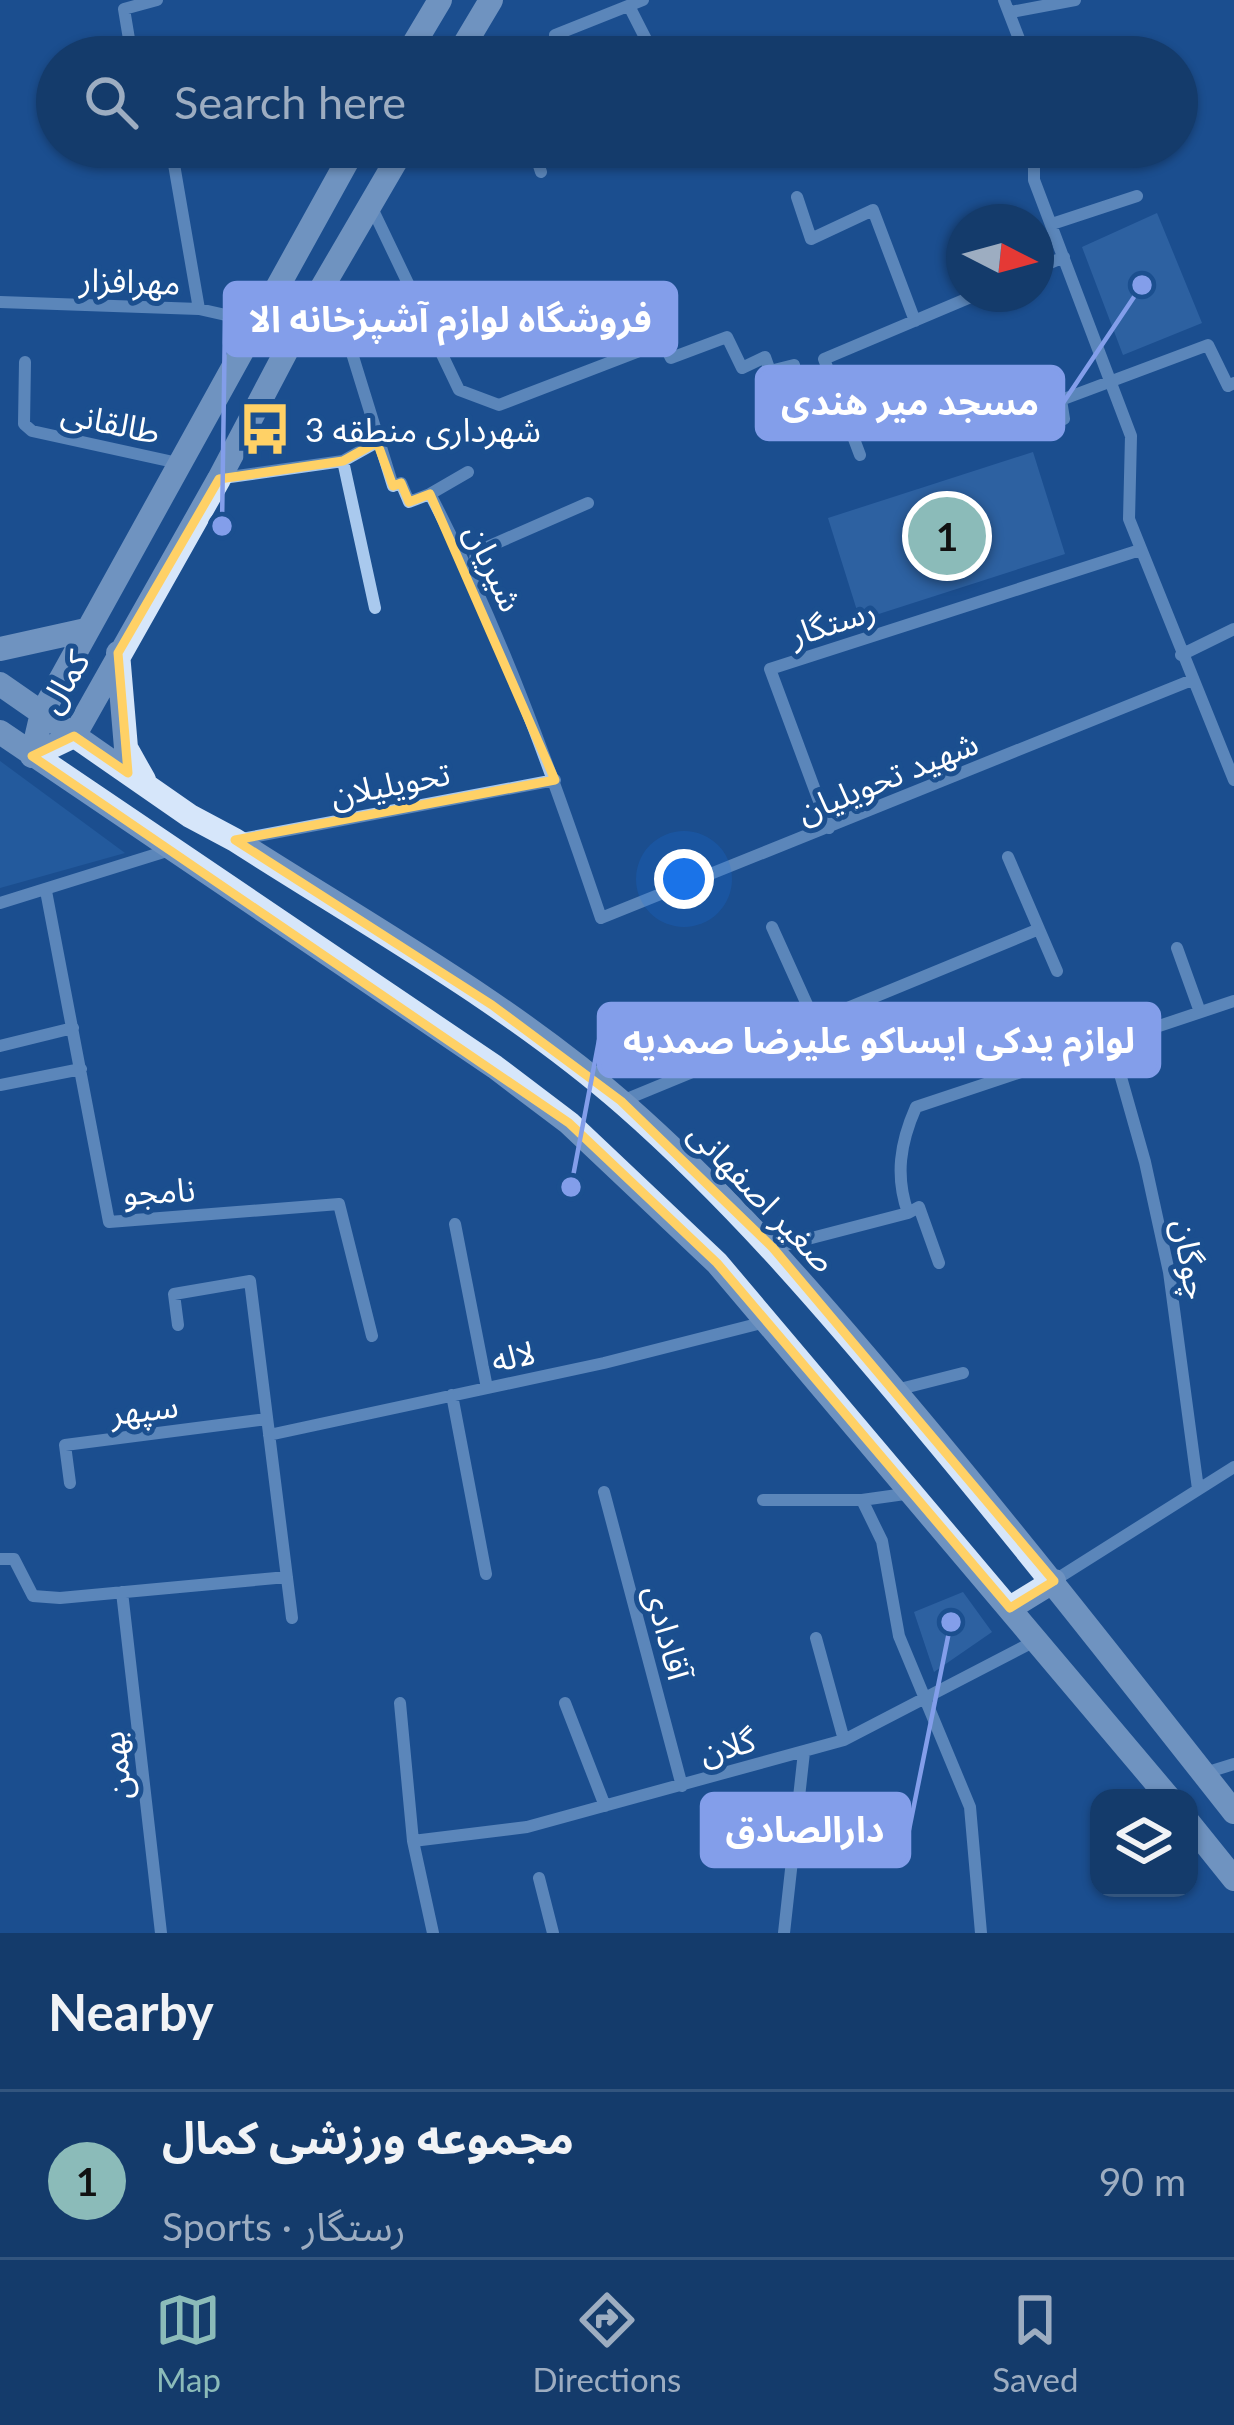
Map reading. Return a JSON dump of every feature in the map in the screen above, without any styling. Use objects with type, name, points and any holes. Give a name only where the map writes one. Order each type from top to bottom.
[{"type":"main road","points":[[419,36],[440,0]]},
{"type":"main road","points":[[470,36],[491,0]]},
{"type":"main road","name":"کمال","points":[[32,756],[42,713],[86,630],[344,168]]},
{"type":"main road","name":"کمال","points":[[32,756],[74,736],[392,168]]},
{"type":"main road","points":[[0,649],[86,630]]},
{"type":"main road","points":[[118,653],[126,748],[148,788]]},
{"type":"main road","name":"صغیر اصفهانی","points":[[0,684],[148,788],[492,1005],[620,1101],[773,1248],[1054,1581],[1234,1812]]},
{"type":"main road","points":[[0,732],[495,1067],[569,1123],[688,1234],[767,1321],[1161,1789]]},
{"type":"main road","points":[[1010,1608],[1054,1581]]},
{"type":"main road","points":[[1198,1834],[1234,1879]]},
{"type":"street","points":[[128,36],[124,9],[157,0]]},
{"type":"street","points":[[556,36],[644,0]]},
{"type":"street","points":[[1019,36],[1008,6],[1076,0]]},
{"type":"street","points":[[629,6],[644,36]]},
{"type":"street","points":[[175,168],[199,309]]},
{"type":"street","points":[[540,168],[541,172]]},
{"type":"street","points":[[1034,168],[1044,204]]},
{"type":"street","points":[[797,196],[812,239],[872,210],[915,321]]},
{"type":"street","points":[[1054,223],[1137,196]]},
{"type":"street","points":[[370,205],[459,390],[477,399],[499,405],[663,342],[671,358],[727,338],[742,368],[765,357],[770,371],[794,364]]},
{"type":"street","points":[[1054,230],[1131,436],[1130,519],[1140,550],[1234,779]]},
{"type":"street","points":[[1054,261],[1064,257]]},
{"type":"street","name":"شیریان","points":[[328,277],[393,486],[401,483],[409,502],[430,494],[473,576],[555,780],[601,918]]},
{"type":"street","name":"مهرافزار","points":[[0,302],[199,309],[257,322]]},
{"type":"street","points":[[860,454],[824,359],[946,308]]},
{"type":"street","points":[[1064,419],[1061,400],[1208,345],[1228,386],[1234,383]]},
{"type":"street","name":"طالقانی","points":[[25,362],[25,424],[32,431],[178,463]]},
{"type":"street","points":[[219,479],[343,460],[377,442]]},
{"type":"street","points":[[343,460],[375,608]]},
{"type":"street","points":[[430,494],[468,472]]},
{"type":"street","points":[[473,576],[476,552],[588,503]]},
{"type":"street","name":"رستگار","points":[[829,828],[770,669],[1140,550]]},
{"type":"street","points":[[1181,655],[1234,629]]},
{"type":"street","name":"شهید تحویلیان","points":[[601,918],[1192,680]]},
{"type":"street","name":"تحویلیلان","points":[[235,840],[555,780]]},
{"type":"street","points":[[0,903],[171,850]]},
{"type":"street","points":[[1008,857],[1057,971]]},
{"type":"street","name":"نامجو","points":[[46,890],[109,1222],[339,1204],[372,1336]]},
{"type":"street","points":[[772,927],[814,1020]]},
{"type":"street","points":[[620,1101],[1039,929]]},
{"type":"street","points":[[1177,948],[1200,1012]]},
{"type":"street","points":[[908,1213],[898,1186],[904,1135],[916,1107],[1234,1001]]},
{"type":"street","points":[[0,1046],[73,1028]]},
{"type":"street","name":"چوگان","points":[[1112,1042],[1169,1271],[1198,1490]]},
{"type":"street","points":[[0,1085],[81,1069]]},
{"type":"street","points":[[773,1248],[919,1207],[939,1263]]},
{"type":"street","points":[[454,1224],[487,1388]]},
{"type":"street","points":[[178,1325],[174,1294],[250,1281],[292,1618]]},
{"type":"street","name":"لاله","points":[[269,1435],[767,1321]]},
{"type":"street","points":[[895,1390],[963,1372]]},
{"type":"street","points":[[452,1395],[486,1574]]},
{"type":"street","name":"سپهر","points":[[70,1483],[65,1445],[267,1419]]},
{"type":"street","points":[[1054,1581],[1234,1467]]},
{"type":"street","name":"آقادادی","points":[[604,1492],[682,1786]]},
{"type":"street","points":[[764,1500],[862,1500],[913,1493]]},
{"type":"street","points":[[862,1500],[882,1541],[899,1636],[970,1807],[981,1933]]},
{"type":"street","points":[[0,1559],[14,1558],[33,1596],[60,1598],[286,1576]]},
{"type":"street","name":"بهمن","points":[[122,1592],[161,1933]]},
{"type":"street","points":[[816,1638],[844,1740]]},
{"type":"street","name":"گلان","points":[[413,1841],[527,1827],[844,1740],[1035,1641]]},
{"type":"street","points":[[400,1703],[413,1841],[433,1933]]},
{"type":"street","points":[[565,1703],[605,1806]]},
{"type":"street","points":[[784,1933],[805,1752]]},
{"type":"street","points":[[1203,1773],[1234,1764]]},
{"type":"street","points":[[539,1878],[553,1933]]},
{"type":"highlighted area","points":[[377,442],[393,486],[401,483],[409,502],[430,494],[555,780],[235,840],[492,1005],[621,1101],[773,1248],[1054,1581],[1010,1608],[717,1263],[569,1123],[32,756],[74,736],[128,773],[118,653],[219,479],[343,461]]},
{"type":"shaded area","points":[[0,761],[125,853],[0,888]]},
{"type":"building","points":[[1157,213],[1202,323],[1123,355],[1082,247]]},
{"type":"building","points":[[1033,452],[1065,554],[860,620],[828,518]]},
{"type":"building","points":[[963,1592],[992,1632],[934,1672],[914,1612]]},
{"type":"place","name":"مسجد میر هندی","points":[[1142,285]]},
{"type":"place","name":"شهرداری منطقه 3","points":[[265,429]]},
{"type":"place","name":"فروشگاه لوازم آشپزخانه الا","points":[[222,526]]},
{"type":"place","name":"مجموعه ورزشی کمال","points":[[947,536]]},
{"type":"place","name":"لوازم یدکی ایساکو علیرضا صمدیه","points":[[571,1187]]},
{"type":"place","name":"دارالصادق","points":[[951,1622]]}]
